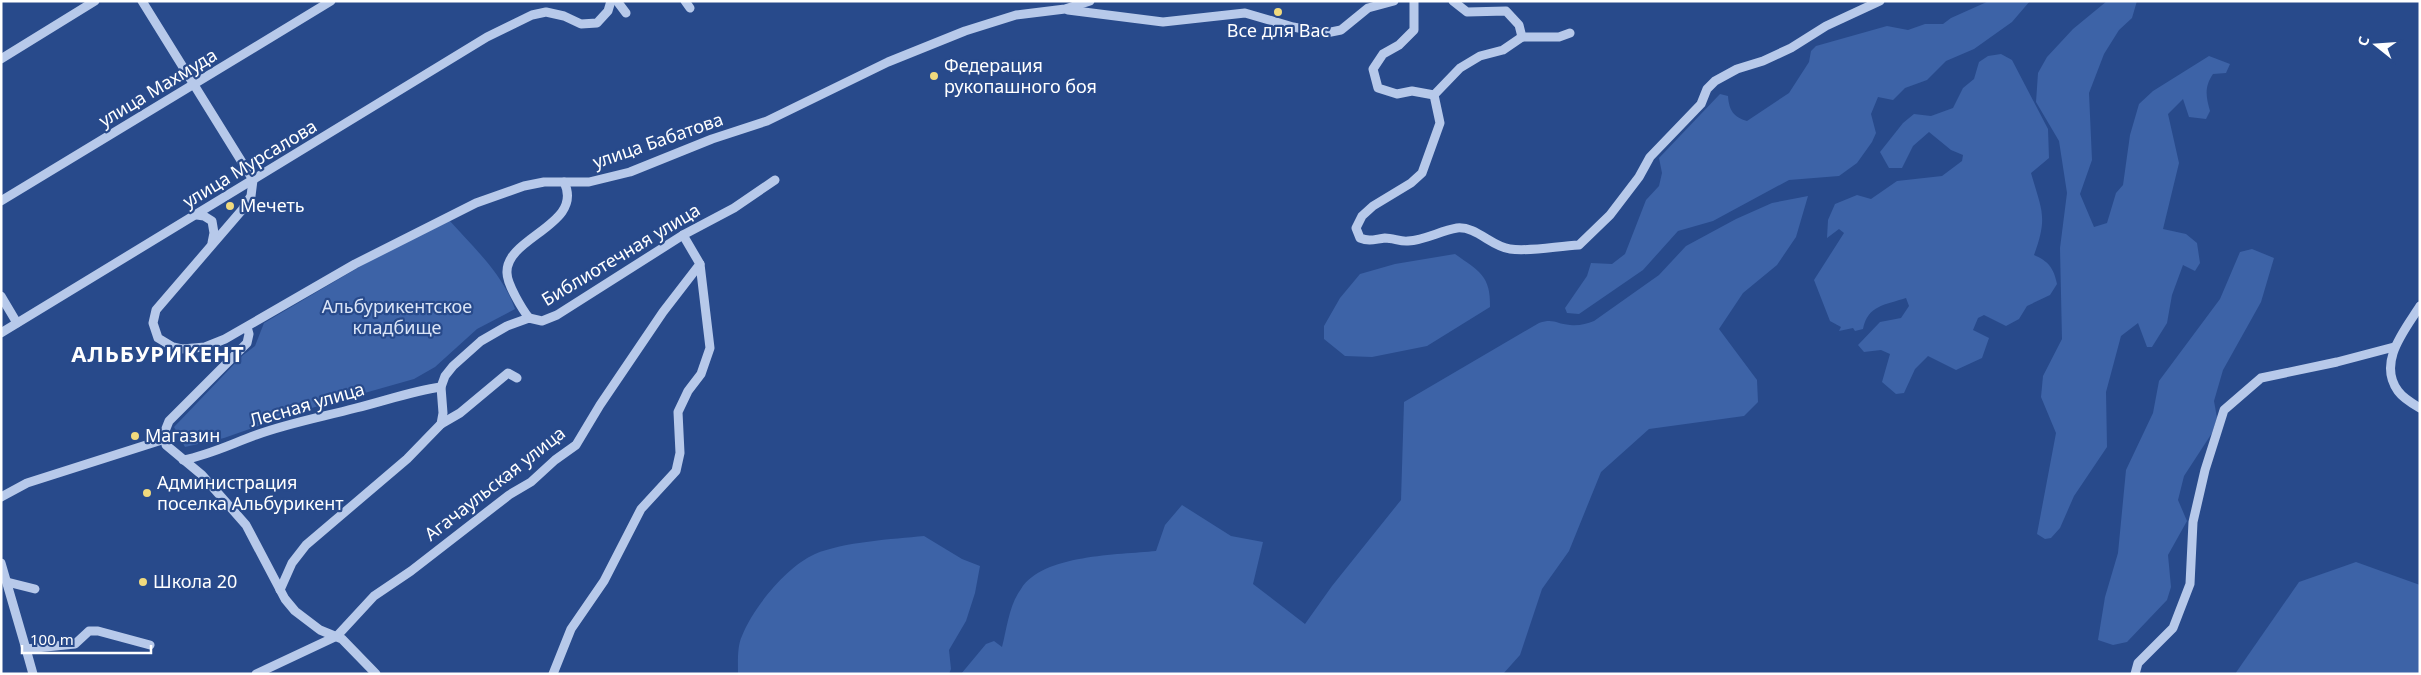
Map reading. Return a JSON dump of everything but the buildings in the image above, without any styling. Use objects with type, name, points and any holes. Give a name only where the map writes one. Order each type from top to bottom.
[{"type":"street","points":[[1,59],[95,1]]},
{"type":"street","points":[[142,1],[253,180],[251,196],[242,210],[212,243]]},
{"type":"street","name":"улица Махмуда","points":[[1,201],[194,86],[331,1]]},
{"type":"street","name":"улица Мурсалова","points":[[1,333],[487,37],[515,23],[546,12],[564,16],[581,24],[597,23],[608,11],[611,1]]},
{"type":"street","points":[[617,1],[626,14]]},
{"type":"street","name":"улица Бабатова","points":[[212,243],[156,310],[153,323],[154,330],[163,342],[173,347],[192,349],[226,339],[355,264],[476,203],[524,186],[544,182],[589,182],[630,172],[662,161],[712,139],[767,121],[888,62],[965,31],[1016,15],[1065,9],[1090,1]]},
{"type":"street","points":[[1065,9],[1164,22],[1183,22],[1244,12],[1293,27],[1326,33],[1341,30],[1368,8],[1394,1]]},
{"type":"street","points":[[1414,1],[1414,30],[1399,45],[1383,54],[1373,69],[1378,88],[1397,94],[1412,91],[1434,95]]},
{"type":"street","points":[[1454,1],[1467,12],[1506,11],[1519,25],[1522,37]]},
{"type":"street","points":[[1434,95],[1440,123],[1422,173],[1410,183],[1373,206],[1362,216],[1356,228],[1360,238],[1368,242],[1386,238],[1406,241],[1429,238],[1458,228],[1474,232],[1507,249],[1527,250],[1551,246],[1579,245],[1610,215],[1639,177],[1650,157],[1701,104],[1707,89],[1715,81],[1737,68],[1763,61],[1784,52],[1826,26],[1880,1]]},
{"type":"street","points":[[1434,95],[1460,68],[1480,56],[1503,50],[1522,37],[1559,37],[1570,33]]},
{"type":"street","name":"Библиотечная улица","points":[[441,387],[453,366],[481,341],[507,326],[529,318],[542,321],[557,315],[683,235],[734,208],[775,180]]},
{"type":"street","points":[[529,318],[508,277],[509,263],[518,251],[566,207],[569,200],[564,182]]},
{"type":"street","points":[[197,215],[204,216],[212,221],[214,233],[212,243]]},
{"type":"street","points":[[553,674],[571,629],[604,581],[641,509],[676,471],[680,453],[678,412],[688,391],[701,374],[710,348],[700,264],[683,235]]},
{"type":"street","name":"Агачаульская улица","points":[[256,674],[337,636],[374,596],[509,495],[531,482],[555,460],[576,445],[600,405],[658,320],[700,264]]},
{"type":"street","points":[[1,296],[17,323]]},
{"type":"street","points":[[2420,306],[2394,347],[2392,370],[2398,391],[2420,408]]},
{"type":"street","points":[[247,327],[249,334],[247,343],[169,421],[166,426],[165,439],[171,452],[202,475],[246,526],[290,606],[309,623],[337,636],[376,674]]},
{"type":"street","points":[[2135,674],[2138,663],[2174,628],[2190,584],[2193,522],[2205,470],[2224,410],[2261,378],[2337,362],[2394,347]]},
{"type":"street","points":[[280,590],[292,564],[306,545],[406,459],[441,424],[460,413],[508,373],[517,378]]},
{"type":"street","points":[[441,387],[443,413],[441,424]]},
{"type":"street","name":"Лесная улица","points":[[183,460],[204,456],[255,435],[302,420],[357,408],[412,391],[441,387]]},
{"type":"street","points":[[1,497],[27,483],[165,439]]},
{"type":"street","points":[[1,564],[33,674]]},
{"type":"street","points":[[6,582],[35,589]]},
{"type":"street","points":[[26,649],[74,644],[80,641],[89,631],[98,631],[150,645]]},
{"type":"green space","points":[[1989,1],[2030,1],[2012,22],[1974,49],[1946,61],[1927,80],[1905,88],[1893,100],[1878,97],[1871,114],[1876,133],[1857,163],[1839,176],[1789,180],[1713,221],[1678,231],[1643,270],[1579,314],[1567,313],[1565,308],[1587,276],[1591,263],[1612,264],[1625,254],[1646,200],[1659,186],[1662,173],[1659,158],[1720,94],[1728,96],[1733,113],[1747,121],[1789,93],[1809,62],[1811,51],[1816,46],[1887,26],[1908,30],[1925,24],[1943,24],[1951,18]]},
{"type":"green space","points":[[2107,1],[2137,1],[2132,18],[2119,30],[2104,54],[2089,93],[2092,160],[2080,194],[2094,227],[2107,223],[2116,193],[2123,185],[2130,135],[2139,104],[2153,91],[2209,56],[2230,64],[2226,73],[2213,74],[2208,83],[2207,92],[2210,111],[2206,119],[2189,117],[2183,99],[2168,114],[2179,163],[2163,229],[2186,234],[2197,243],[2200,263],[2195,271],[2183,265],[2172,295],[2167,323],[2152,347],[2147,347],[2138,323],[2121,336],[2106,392],[2107,447],[2074,496],[2060,528],[2051,538],[2045,539],[2037,534],[2056,433],[2041,397],[2043,376],[2062,339],[2060,248],[2067,193],[2059,141],[2036,102],[2038,73],[2047,57],[2073,29]]},
{"type":"green space","points":[[2001,54],[2012,60],[2048,129],[2049,158],[2031,173],[2042,214],[2041,232],[2034,255],[2050,266],[2057,284],[2050,295],[2027,306],[2019,319],[2006,326],[1984,315],[1978,318],[1973,330],[1989,338],[1982,358],[1956,370],[1928,356],[1915,369],[1904,393],[1896,394],[1882,382],[1890,354],[1881,350],[1864,352],[1858,345],[1880,322],[1901,318],[1909,306],[1906,298],[1873,310],[1865,321],[1863,329],[1855,331],[1853,328],[1839,331],[1841,327],[1830,321],[1814,280],[1844,233],[1839,229],[1827,238],[1828,220],[1835,204],[1857,195],[1871,199],[1897,181],[1942,176],[1962,161],[1963,155],[1951,150],[1929,132],[1913,146],[1902,168],[1889,168],[1880,152],[1903,123],[1914,114],[1931,116],[1953,108],[1963,88],[1974,79],[1979,62],[1988,56]]},
{"type":"green space","points":[[1808,196],[1796,237],[1777,265],[1743,293],[1719,329],[1757,380],[1758,402],[1744,416],[1649,429],[1601,472],[1569,551],[1542,589],[1520,655],[1503,674],[961,674],[986,644],[994,641],[1002,647],[1009,617],[1017,595],[1032,577],[1046,569],[1082,558],[1156,551],[1165,525],[1182,505],[1231,536],[1263,542],[1253,584],[1305,624],[1332,586],[1401,500],[1404,402],[1539,323],[1552,321],[1576,325],[1594,321],[1659,275],[1686,246],[1736,219],[1772,203]]},
{"type":"green space","name":"Альбурикентское кладбище","points":[[449,220],[495,273],[510,296],[515,309],[477,329],[435,367],[414,379],[301,411],[224,438],[185,447],[174,427],[242,356],[255,346],[264,323],[395,246]]},
{"type":"green space","points":[[2252,249],[2274,258],[2261,302],[2223,370],[2214,401],[2217,418],[2212,433],[2184,476],[2178,500],[2187,521],[2168,555],[2171,587],[2167,600],[2127,642],[2113,645],[2098,640],[2105,597],[2118,553],[2126,470],[2153,413],[2159,381],[2220,299],[2240,252]]},
{"type":"green space","points":[[1455,254],[1477,270],[1486,281],[1490,297],[1490,307],[1427,346],[1372,357],[1345,356],[1324,339],[1324,326],[1340,298],[1360,274],[1395,264]]},
{"type":"green space","points":[[924,536],[962,559],[980,566],[975,593],[966,621],[949,650],[951,669],[949,674],[738,674],[739,645],[747,625],[762,601],[793,568],[815,554],[826,550],[868,542]]},
{"type":"green space","points":[[2356,562],[2420,585],[2420,674],[2235,674],[2299,582]]},
{"type":"place","name":"Все для Вас","points":[[1278,12]]},
{"type":"place","name":"Федерация рукопашного боя","points":[[934,76]]},
{"type":"place","name":"Мечеть","points":[[230,206]]},
{"type":"place","name":"Магазин","points":[[135,436]]},
{"type":"place","name":"Администрация поселка Альбурикент","points":[[147,493]]},
{"type":"place","name":"Школа 20","points":[[143,582]]},
{"type":"district","name":"АЛЬБУРИКЕНТ","points":[[158,354]]}]
